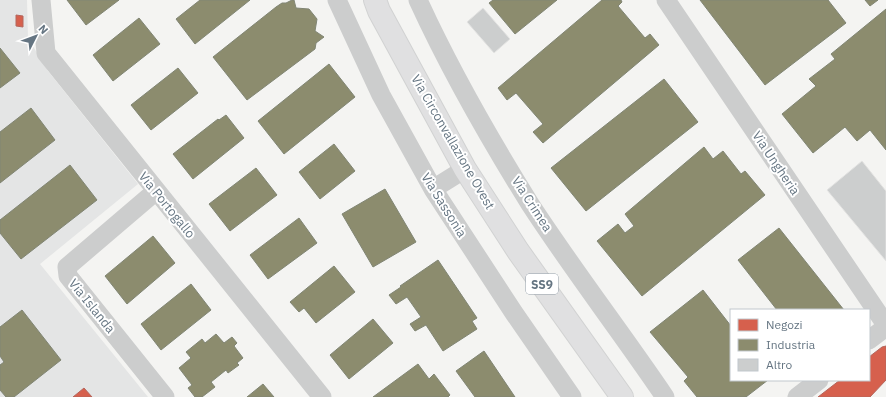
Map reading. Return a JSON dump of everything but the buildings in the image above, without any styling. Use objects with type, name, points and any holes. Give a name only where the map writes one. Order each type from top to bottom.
[{"type":"main road","name":"Via Circonvallazione Ovest","points":[[375,0],[379,11],[465,169],[518,251],[622,397]]},
{"type":"street","name":"Via Portogallo","points":[[41,0],[46,53],[322,397]]},
{"type":"street","name":"Via Sassonia","points":[[337,0],[381,95],[433,189],[514,314],[572,397]]},
{"type":"street","name":"Via Crimea","points":[[418,0],[434,35],[491,139],[527,198],[590,291],[665,397]]},
{"type":"street","name":"Via Ungheria","points":[[666,0],[886,326]]},
{"type":"street","points":[[433,189],[465,169]]},
{"type":"street","name":"Via Islanda","points":[[156,190],[67,267],[68,276],[165,397]]},
{"type":"street","points":[[870,339],[886,326]]},
{"type":"street","points":[[797,397],[818,381]]},
{"type":"shaded area","points":[[0,0],[27,0],[28,38],[48,71],[138,184],[40,264],[148,397],[0,397]]}]
